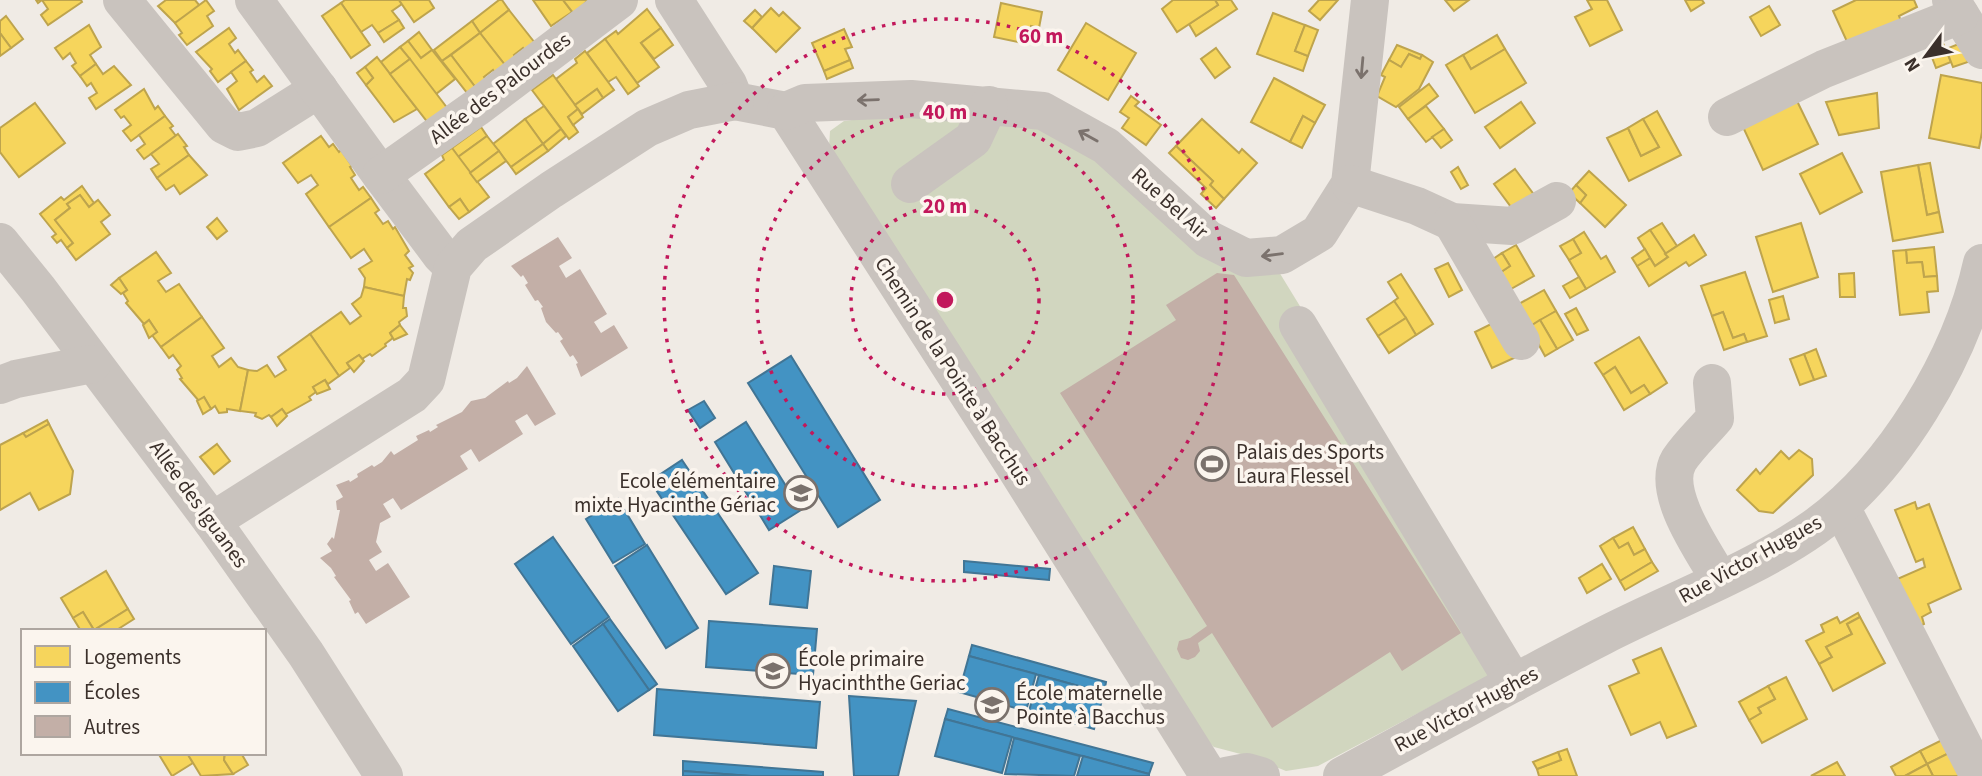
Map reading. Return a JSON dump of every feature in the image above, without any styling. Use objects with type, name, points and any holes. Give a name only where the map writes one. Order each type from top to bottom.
[{"type":"street","points":[[122,0],[223,125],[237,132],[257,128],[318,89]]},
{"type":"street","name":"Allée des Palourdes","points":[[381,175],[476,108],[618,0]]},
{"type":"street","points":[[674,0],[728,84],[735,101]]},
{"type":"street","name":"Rue Bel Air","points":[[786,111],[805,103],[911,99],[1043,111],[1106,146],[1208,239],[1246,258],[1282,255],[1319,233],[1350,184],[1370,0]]},
{"type":"street","points":[[268,5],[318,89],[441,255],[453,267]]},
{"type":"street","points":[[1727,117],[1955,7],[1982,50]]},
{"type":"street","points":[[212,521],[412,395],[426,380],[453,267],[472,245],[647,128],[689,110],[735,101],[786,111]]},
{"type":"street","points":[[909,184],[973,139],[989,106]]},
{"type":"street","name":"Chemin de la Pointe à Bacchus","points":[[786,111],[1015,467],[1209,776]]},
{"type":"street","points":[[1350,184],[1417,205],[1452,222],[1512,226],[1557,201]]},
{"type":"street","points":[[1452,222],[1521,341]]},
{"type":"street","name":"Allée des Iguanes","points":[[0,242],[212,521],[306,654],[384,776]]},
{"type":"street","name":"Rue Victor Hugues","points":[[1553,662],[1720,580],[1812,528],[1841,507],[1867,481],[1914,420],[1962,327],[1982,264]]},
{"type":"street","points":[[1298,325],[1514,682]]},
{"type":"street","points":[[0,385],[16,379],[92,364]]},
{"type":"street","points":[[1712,383],[1715,418],[1678,462],[1674,486],[1689,527],[1720,580]]},
{"type":"street","points":[[1841,507],[1979,776]]},
{"type":"street","name":"Rue Victor Hughes","points":[[1342,776],[1553,662]]},
{"type":"street","points":[[1226,776],[1247,772],[1261,776]]},
{"type":"green space","name":"Palais des Sports Laura Flessel","points":[[907,113],[1056,129],[1276,267],[1517,661],[1318,766],[1286,771],[1252,757],[1214,747],[1196,732],[829,148],[830,131],[844,121]]},
{"type":"building: Logements","points":[[42,0],[82,2],[48,25],[41,15],[48,9]]},
{"type":"building: Logements","points":[[166,0],[195,0],[200,6],[175,23],[158,6]]},
{"type":"building: Logements","points":[[206,0],[214,11],[207,16],[213,26],[187,45],[179,35],[182,33],[175,23]]},
{"type":"building: Logements","points":[[345,0],[399,0],[402,4],[392,11],[399,20],[378,33],[372,25],[361,32],[341,3]]},
{"type":"building: Logements","points":[[399,0],[429,0],[434,8],[414,22]]},
{"type":"building: Logements","points":[[502,0],[509,10],[480,33],[472,21]]},
{"type":"building: Logements","points":[[533,0],[563,0],[572,12],[551,26]]},
{"type":"building: Logements","points":[[563,0],[588,0],[574,14]]},
{"type":"building: Logements","points":[[1173,0],[1215,0],[1218,5],[1177,32],[1162,9]]},
{"type":"building: Logements","points":[[1215,0],[1231,0],[1237,9],[1196,36],[1189,24],[1218,5]]},
{"type":"building: Logements","points":[[1319,0],[1338,0],[1320,20],[1309,11]]},
{"type":"building: Logements","points":[[1445,0],[1469,0],[1454,11]]},
{"type":"building: Logements","points":[[1587,0],[1607,0],[1622,30],[1590,46],[1575,17],[1592,9]]},
{"type":"building: Logements","points":[[1685,0],[1702,0],[1704,3],[1691,11]]},
{"type":"building: Logements","points":[[1856,0],[1914,0],[1917,7],[1899,16],[1903,26],[1849,46],[1833,11]]},
{"type":"building: Logements","points":[[341,3],[370,45],[351,58],[322,16]]},
{"type":"building: Logements","points":[[1001,3],[1042,12],[1039,28],[1031,26],[1027,44],[994,37]]},
{"type":"building: Logements","points":[[1769,6],[1780,25],[1761,36],[1750,17]]},
{"type":"building: Logements","points":[[771,8],[779,16],[783,12],[800,28],[776,52],[752,28]]},
{"type":"building: Logements","points":[[647,9],[661,28],[641,43],[659,67],[637,83],[605,39],[616,31],[618,34]]},
{"type":"building: Logements","points":[[509,10],[535,43],[525,51],[523,48],[514,55],[516,58],[505,65],[480,33]]},
{"type":"building: Logements","points":[[755,10],[762,17],[752,28],[744,21]]},
{"type":"building: Logements","points":[[1273,13],[1305,25],[1295,51],[1308,56],[1303,71],[1257,54]]},
{"type":"building: Logements","points":[[6,16],[23,39],[11,48],[0,33],[0,21]]},
{"type":"building: Logements","points":[[399,20],[404,28],[384,42],[378,33]]},
{"type":"building: Logements","points":[[472,21],[480,33],[442,61],[434,50]]},
{"type":"building: Logements","points":[[1086,23],[1136,53],[1108,100],[1058,70]]},
{"type":"building: Logements","points":[[89,25],[101,47],[90,55],[96,64],[80,76],[72,66],[76,63],[70,53],[63,59],[55,48]]},
{"type":"building: Logements","points":[[1305,25],[1318,30],[1308,56],[1295,51]]},
{"type":"building: Logements","points":[[229,28],[236,38],[229,44],[235,53],[238,50],[246,61],[218,82],[210,71],[212,69],[196,52]]},
{"type":"building: Logements","points":[[661,28],[673,45],[654,59],[641,43]]},
{"type":"building: Logements","points":[[844,29],[852,47],[845,49],[850,60],[824,71],[812,43]]},
{"type":"building: Logements","points":[[419,32],[432,50],[421,58],[408,41]]},
{"type":"building: Logements","points":[[0,33],[11,48],[0,56]]},
{"type":"building: Logements","points":[[480,33],[505,65],[484,77],[486,80],[476,88],[451,55]]},
{"type":"building: Logements","points":[[1497,35],[1505,49],[1471,69],[1463,55]]},
{"type":"building: Logements","points":[[605,39],[639,86],[628,94],[616,77],[608,82],[587,53]]},
{"type":"building: Logements","points":[[408,41],[421,58],[432,50],[455,79],[436,94],[400,47]]},
{"type":"building: Logements","points":[[1942,41],[1951,62],[1936,68],[1928,47]]},
{"type":"building: Logements","points":[[1961,43],[1968,62],[1953,67],[1946,49]]},
{"type":"building: Logements","points":[[1397,45],[1422,55],[1420,59],[1409,54],[1401,67],[1389,60]]},
{"type":"building: Logements","points":[[400,47],[410,59],[390,74],[381,62]]},
{"type":"building: Logements","points":[[1216,48],[1230,67],[1215,78],[1201,59]]},
{"type":"building: Logements","points":[[1505,49],[1526,83],[1475,113],[1446,65],[1463,55],[1471,69]]},
{"type":"building: Logements","points":[[585,51],[614,90],[603,98],[597,89],[575,105],[556,79],[577,63],[575,59]]},
{"type":"building: Logements","points":[[1409,54],[1420,59],[1422,55],[1433,62],[1419,89],[1396,107],[1377,96],[1385,77],[1381,75],[1389,60],[1401,67]]},
{"type":"building: Logements","points":[[451,55],[476,88],[468,94],[442,61]]},
{"type":"building: Logements","points":[[377,57],[417,109],[394,122],[366,85],[373,78],[365,67]]},
{"type":"building: Logements","points":[[410,59],[448,109],[429,124],[390,74]]},
{"type":"building: Logements","points":[[850,60],[853,68],[827,79],[824,71]]},
{"type":"building: Logements","points":[[246,61],[257,82],[264,76],[272,86],[239,110],[227,89],[237,81],[231,72]]},
{"type":"building: Logements","points":[[96,64],[103,74],[114,66],[131,85],[96,109],[89,98],[97,93],[91,83],[87,86],[80,76]]},
{"type":"building: Logements","points":[[365,67],[373,78],[366,85],[357,73]]},
{"type":"building: Logements","points":[[553,75],[578,109],[568,117],[578,132],[569,139],[532,90]]},
{"type":"building: Logements","points":[[1941,75],[1982,83],[1982,132],[1979,148],[1929,138]]},
{"type":"building: Logements","points":[[1274,78],[1325,105],[1315,123],[1303,116],[1290,142],[1251,122]]},
{"type":"building: Logements","points":[[1429,84],[1438,96],[1408,119],[1399,107]]},
{"type":"building: Logements","points":[[144,89],[155,109],[158,106],[165,116],[131,141],[123,131],[131,125],[115,110]]},
{"type":"building: Logements","points":[[597,89],[603,98],[582,114],[575,105]]},
{"type":"building: Logements","points":[[1877,93],[1879,128],[1839,135],[1826,102]]},
{"type":"building: Logements","points":[[1131,96],[1139,102],[1135,106],[1161,125],[1146,145],[1122,128],[1129,118],[1120,112]]},
{"type":"building: Logements","points":[[1797,101],[1818,144],[1763,170],[1743,127]]},
{"type":"building: Logements","points":[[1521,102],[1535,123],[1500,148],[1485,127]]},
{"type":"building: Logements","points":[[35,103],[65,143],[19,177],[0,152],[0,128]]},
{"type":"building: Logements","points":[[544,106],[561,129],[543,144],[525,119]]},
{"type":"building: Logements","points":[[1426,106],[1444,129],[1426,142],[1408,119]]},
{"type":"building: Logements","points":[[578,109],[583,117],[573,125],[568,117]]},
{"type":"building: Logements","points":[[1657,111],[1681,155],[1629,181],[1607,138],[1628,128],[1641,156],[1659,147],[1643,119]]},
{"type":"building: Logements","points":[[165,116],[173,126],[170,128],[176,136],[144,159],[137,150],[145,144],[139,135]]},
{"type":"building: Logements","points":[[1303,116],[1315,123],[1302,148],[1290,142]]},
{"type":"building: Logements","points":[[525,119],[543,144],[511,167],[493,144]]},
{"type":"building: Logements","points":[[1202,119],[1239,153],[1242,149],[1257,163],[1224,199],[1210,185],[1213,181],[1176,146]]},
{"type":"building: Logements","points":[[1643,119],[1659,147],[1641,156],[1628,128]]},
{"type":"building: Logements","points":[[481,127],[487,136],[458,157],[452,148]]},
{"type":"building: Logements","points":[[561,129],[566,136],[548,151],[543,144]]},
{"type":"building: Logements","points":[[1444,129],[1452,140],[1441,148],[1432,137]]},
{"type":"building: Logements","points":[[178,134],[187,146],[184,147],[189,155],[157,178],[151,169],[159,164],[151,154]]},
{"type":"building: Logements","points":[[321,136],[329,147],[333,144],[339,152],[341,150],[352,166],[350,167],[355,175],[351,178],[359,190],[363,187],[371,198],[329,227],[306,194],[318,185],[311,175],[298,183],[283,163]]},
{"type":"building: Logements","points":[[487,136],[499,151],[470,173],[458,157]]},
{"type":"building: Logements","points":[[543,144],[548,151],[516,174],[511,167]]},
{"type":"building: Logements","points":[[1176,146],[1213,181],[1210,185],[1224,199],[1216,208],[1201,194],[1206,188],[1169,153]]},
{"type":"building: Logements","points":[[452,148],[489,197],[469,212],[460,199],[449,207],[425,174],[444,160],[442,155]]},
{"type":"building: Logements","points":[[499,151],[506,161],[477,182],[470,173]]},
{"type":"building: Logements","points":[[1842,153],[1862,192],[1820,214],[1800,174]]},
{"type":"building: Logements","points":[[189,155],[207,175],[180,194],[174,185],[166,190],[157,178]]},
{"type":"building: Logements","points":[[1930,163],[1939,212],[1927,215],[1918,165]]},
{"type":"building: Logements","points":[[1918,165],[1927,215],[1939,212],[1943,232],[1893,241],[1881,172]]},
{"type":"building: Logements","points":[[1458,167],[1468,185],[1461,189],[1451,172]]},
{"type":"building: Logements","points":[[1515,169],[1535,196],[1514,211],[1494,184]]},
{"type":"building: Logements","points":[[1589,171],[1626,205],[1605,227],[1580,203],[1586,195],[1576,185]]},
{"type":"building: Logements","points":[[1576,185],[1586,195],[1580,203],[1569,193]]},
{"type":"building: Logements","points":[[82,186],[94,203],[89,207],[80,195],[67,204],[70,208],[55,220],[73,243],[67,248],[61,240],[57,243],[52,237],[56,234],[40,214],[61,197],[64,200]]},
{"type":"building: Logements","points":[[80,195],[89,207],[98,200],[110,215],[101,222],[110,234],[76,260],[67,248],[73,243],[55,220],[70,208],[67,204]]},
{"type":"building: Logements","points":[[371,198],[379,210],[375,213],[383,224],[388,221],[393,229],[395,227],[409,251],[405,255],[413,266],[409,268],[413,273],[410,280],[407,279],[404,296],[364,287],[365,278],[359,269],[372,261],[364,249],[351,258],[329,227]]},
{"type":"building: Logements","points":[[460,199],[469,212],[459,219],[449,207]]},
{"type":"building: Logements","points":[[217,218],[227,231],[217,239],[207,227]]},
{"type":"building: Logements","points":[[1662,223],[1677,246],[1665,254],[1650,230]]},
{"type":"building: Logements","points":[[1801,223],[1818,277],[1773,292],[1756,237]]},
{"type":"building: Logements","points":[[1650,230],[1668,257],[1655,266],[1638,238]]},
{"type":"building: Logements","points":[[1584,232],[1601,259],[1606,256],[1615,272],[1586,289],[1569,260],[1581,253],[1573,239]]},
{"type":"building: Logements","points":[[1694,235],[1706,255],[1689,266],[1686,262],[1649,286],[1637,266],[1650,258],[1655,266],[1668,257],[1665,254]]},
{"type":"building: Logements","points":[[1573,239],[1581,253],[1569,260],[1560,246]]},
{"type":"building: Logements","points":[[1516,245],[1534,276],[1511,289],[1501,272],[1510,266],[1502,253]]},
{"type":"building: Logements","points":[[1934,247],[1937,276],[1924,277],[1922,262],[1907,263],[1906,250]]},
{"type":"building: Logements","points":[[1645,249],[1650,258],[1637,266],[1632,258]]},
{"type":"building: Logements","points":[[1906,250],[1907,263],[1922,262],[1924,277],[1937,276],[1938,291],[1927,292],[1929,312],[1900,315],[1893,251]]},
{"type":"building: Logements","points":[[156,252],[171,273],[158,281],[166,292],[179,284],[202,317],[161,347],[152,335],[157,332],[149,320],[144,324],[126,303],[128,301],[123,293],[127,290],[119,278]]},
{"type":"building: Logements","points":[[1502,253],[1510,266],[1501,272],[1493,259]]},
{"type":"building: Logements","points":[[1448,263],[1462,290],[1449,297],[1435,269]]},
{"type":"building: Logements","points":[[1745,272],[1767,336],[1747,342],[1744,334],[1733,338],[1723,312],[1712,316],[1701,286]]},
{"type":"building: Logements","points":[[1854,273],[1855,297],[1840,297],[1839,274]]},
{"type":"building: Logements","points":[[1401,274],[1433,324],[1416,335],[1394,301],[1398,298],[1388,282]]},
{"type":"building: Logements","points":[[1579,277],[1586,289],[1570,298],[1563,286]]},
{"type":"building: Logements","points":[[119,278],[127,290],[121,294],[111,285]]},
{"type":"building: Logements","points":[[364,287],[404,296],[403,308],[406,308],[407,316],[390,333],[393,338],[386,346],[372,356],[370,354],[362,359],[359,355],[347,363],[350,368],[339,376],[310,334],[341,312],[350,324],[361,316],[352,304],[361,297]]},
{"type":"building: Logements","points":[[1544,290],[1556,311],[1529,327],[1517,305]]},
{"type":"building: Logements","points":[[1783,296],[1789,319],[1775,323],[1769,300]]},
{"type":"building: Logements","points":[[1394,301],[1406,318],[1378,336],[1367,319]]},
{"type":"building: Logements","points":[[1576,308],[1588,330],[1577,335],[1565,314]]},
{"type":"building: Logements","points":[[1556,311],[1573,340],[1557,349],[1540,320]]},
{"type":"building: Logements","points":[[1723,312],[1733,338],[1744,334],[1747,342],[1724,350],[1712,316]]},
{"type":"building: Logements","points":[[202,317],[224,348],[212,356],[219,367],[231,358],[238,367],[248,370],[240,411],[227,409],[227,412],[219,413],[215,406],[211,409],[204,397],[199,401],[180,379],[182,378],[177,370],[181,366],[173,355],[169,358],[161,347]]},
{"type":"building: Logements","points":[[1406,318],[1416,335],[1389,353],[1378,336]]},
{"type":"building: Logements","points":[[149,320],[157,332],[149,338],[143,325]]},
{"type":"building: Logements","points":[[1540,320],[1557,349],[1545,356],[1529,327]]},
{"type":"building: Logements","points":[[1497,321],[1514,358],[1492,368],[1475,332]]},
{"type":"building: Logements","points":[[400,325],[407,334],[394,340],[390,333]]},
{"type":"building: Logements","points":[[310,334],[339,376],[328,384],[325,380],[313,387],[316,392],[309,397],[311,400],[286,414],[282,409],[271,417],[269,415],[262,419],[255,416],[256,413],[240,411],[248,370],[257,371],[267,365],[275,377],[286,370],[278,357]]},
{"type":"building: Logements","points":[[1639,337],[1667,383],[1650,394],[1644,385],[1631,393],[1615,367],[1603,375],[1595,363]]},
{"type":"building: Logements","points":[[1816,349],[1826,376],[1814,380],[1804,354]]},
{"type":"building: Logements","points":[[1804,354],[1814,380],[1800,385],[1790,359]]},
{"type":"building: Logements","points":[[359,355],[364,361],[354,372],[347,363]]},
{"type":"building: Logements","points":[[1615,367],[1631,393],[1644,385],[1650,394],[1624,410],[1603,375]]},
{"type":"building: Logements","points":[[325,380],[330,389],[317,394],[313,387]]},
{"type":"building: Logements","points":[[204,397],[211,409],[203,414],[197,401]]},
{"type":"building: Logements","points":[[282,409],[287,416],[277,426],[271,417]]},
{"type":"building: Logements","points":[[47,420],[49,424],[26,437],[23,433]]},
{"type":"building: Logements","points":[[49,424],[73,471],[70,494],[39,510],[30,493],[0,510],[0,445],[23,433],[26,437]]},
{"type":"building: Logements","points":[[217,444],[230,461],[214,474],[200,457]]},
{"type":"building: Logements","points":[[1799,450],[1812,459],[1813,475],[1773,513],[1759,511],[1737,490],[1756,469],[1760,474],[1781,451],[1789,459]]},
{"type":"building: Logements","points":[[1915,502],[1917,509],[1929,504],[1961,589],[1928,604],[1931,612],[1922,617],[1924,624],[1916,628],[1895,580],[1925,567],[1923,559],[1916,562],[1895,510]]},
{"type":"building: Logements","points":[[1633,527],[1645,549],[1634,555],[1628,543],[1619,548],[1613,538]]},
{"type":"building: Logements","points":[[1613,538],[1619,548],[1628,543],[1634,555],[1645,549],[1652,562],[1620,581],[1600,546]]},
{"type":"building: Logements","points":[[1652,562],[1658,571],[1625,590],[1620,581]]},
{"type":"building: Logements","points":[[1602,564],[1611,579],[1587,593],[1579,578]]},
{"type":"building: Logements","points":[[106,571],[128,609],[93,629],[83,612],[73,618],[61,598]]},
{"type":"building: Logements","points":[[128,609],[134,619],[118,629],[96,629]]},
{"type":"building: Logements","points":[[83,612],[93,629],[80,629],[73,618]]},
{"type":"building: Logements","points":[[1858,613],[1860,617],[1847,624],[1852,634],[1826,647],[1832,657],[1819,664],[1806,641],[1824,632],[1821,625],[1837,617],[1840,623]]},
{"type":"building: Logements","points":[[1860,617],[1885,663],[1833,691],[1819,664],[1832,657],[1826,647],[1852,634],[1847,624]]},
{"type":"building: Logements","points":[[1661,648],[1696,726],[1667,738],[1660,722],[1631,735],[1609,686],[1639,673],[1633,660]]},
{"type":"building: Logements","points":[[1786,677],[1807,719],[1762,743],[1749,720],[1761,713],[1758,708],[1775,699],[1768,686]]},
{"type":"building: Logements","points":[[1768,686],[1775,699],[1758,708],[1761,713],[1749,720],[1739,702]]},
{"type":"building: Logements","points":[[1948,737],[1955,750],[1927,764],[1920,751]]},
{"type":"building: Logements","points":[[1567,749],[1577,776],[1539,776],[1537,769],[1561,760],[1558,752]]},
{"type":"building: Logements","points":[[1955,750],[1969,776],[1933,776],[1927,764]]},
{"type":"building: Logements","points":[[1920,751],[1927,764],[1905,776],[1896,776],[1891,767]]},
{"type":"building: Logements","points":[[1558,752],[1561,760],[1537,769],[1533,762]]},
{"type":"building: Logements","points":[[159,755],[188,755],[193,763],[172,776]]},
{"type":"building: Logements","points":[[188,755],[225,755],[224,760],[233,774],[201,776]]},
{"type":"building: Logements","points":[[225,755],[242,755],[248,765],[233,774],[224,760]]},
{"type":"building: Logements","points":[[1837,762],[1845,776],[1811,776]]},
{"type":"building: Logements","points":[[1927,764],[1933,776],[1905,776]]},
{"type":"building: Écoles","points":[[791,356],[880,500],[838,527],[748,383]]},
{"type":"building: Écoles","points":[[704,401],[715,418],[700,428],[688,410]]},
{"type":"building: Écoles","points":[[746,422],[801,510],[769,530],[715,442]]},
{"type":"building: Écoles","points":[[682,460],[758,573],[726,594],[650,481]]},
{"type":"building: Écoles","points":[[618,499],[645,544],[613,563],[586,519]]},
{"type":"building: Écoles","points":[[553,537],[609,617],[571,644],[515,564]]},
{"type":"building: Écoles","points":[[647,545],[698,628],[666,648],[615,566]]},
{"type":"building: Écoles","points":[[964,561],[1050,569],[1049,580],[964,572]]},
{"type":"building: Écoles","points":[[774,566],[811,571],[807,608],[770,604]]},
{"type":"building: Écoles","points":[[610,619],[657,684],[649,690],[603,624]]},
{"type":"building: Écoles","points":[[709,621],[817,629],[813,675],[706,667]]},
{"type":"building: Écoles","points":[[603,624],[649,690],[618,711],[573,646]]},
{"type":"building: Écoles","points":[[972,645],[1106,682],[1104,693],[969,656]]},
{"type":"building: Écoles","points":[[969,656],[1036,674],[1026,711],[959,692]]},
{"type":"building: Écoles","points":[[1039,675],[1104,693],[1094,729],[1029,711]]},
{"type":"building: Écoles","points":[[657,689],[820,702],[816,748],[654,735]]},
{"type":"building: Écoles","points":[[849,696],[916,701],[898,776],[854,776]]},
{"type":"building: Écoles","points":[[948,709],[1153,763],[1149,774],[945,719]]},
{"type":"building: Écoles","points":[[945,719],[1012,737],[1002,773],[935,756]]},
{"type":"building: Écoles","points":[[1014,738],[1080,756],[1074,776],[1005,774]]},
{"type":"building: Écoles","points":[[1083,756],[1149,774],[1149,776],[1077,776]]},
{"type":"building: Écoles","points":[[683,761],[823,772],[823,776],[751,776],[683,771]]},
{"type":"building: Écoles","points":[[683,771],[751,776],[683,776]]},
{"type":"building: Autres","points":[[558,237],[572,258],[559,266],[566,278],[580,269],[607,314],[594,322],[601,333],[614,325],[628,348],[581,377],[576,364],[578,363],[573,355],[570,357],[558,332],[546,322],[541,308],[543,307],[538,300],[535,301],[525,285],[528,283],[523,275],[521,277],[511,266]]},
{"type":"building: Autres","name":"Palais des Sports Laura Flessel","points":[[1217,273],[1234,275],[1461,633],[1402,671],[1390,652],[1272,728],[1212,633],[1198,643],[1200,651],[1195,657],[1188,660],[1181,658],[1177,649],[1179,641],[1190,638],[1207,626],[1060,393],[1176,320],[1166,305]]},
{"type":"building: Autres","points":[[527,366],[556,414],[535,426],[527,414],[515,421],[523,434],[479,462],[471,449],[460,456],[468,469],[401,510],[393,498],[383,504],[391,517],[380,523],[376,542],[382,552],[369,560],[376,571],[388,563],[410,597],[366,624],[358,612],[355,614],[349,601],[351,600],[334,577],[336,576],[331,568],[320,558],[332,551],[327,544],[332,537],[334,539],[340,510],[337,510],[336,501],[343,497],[336,485],[349,480],[350,482],[358,477],[357,474],[382,462],[391,451],[394,455],[418,440],[416,436],[429,430],[430,432],[438,427],[436,425],[462,412],[471,401],[485,398],[508,381],[509,383],[517,378]]},
{"type":"place","name":"Palais des Sports Laura Flessel","points":[[1212,464]]},
{"type":"place","name":"Ecole élémentaire mixte Hyacinthe Gériac","points":[[801,493]]},
{"type":"place","name":"École primaire Hyacinththe Geriac","points":[[773,671]]},
{"type":"place","name":"École maternelle Pointe à Bacchus","points":[[992,705]]}]
